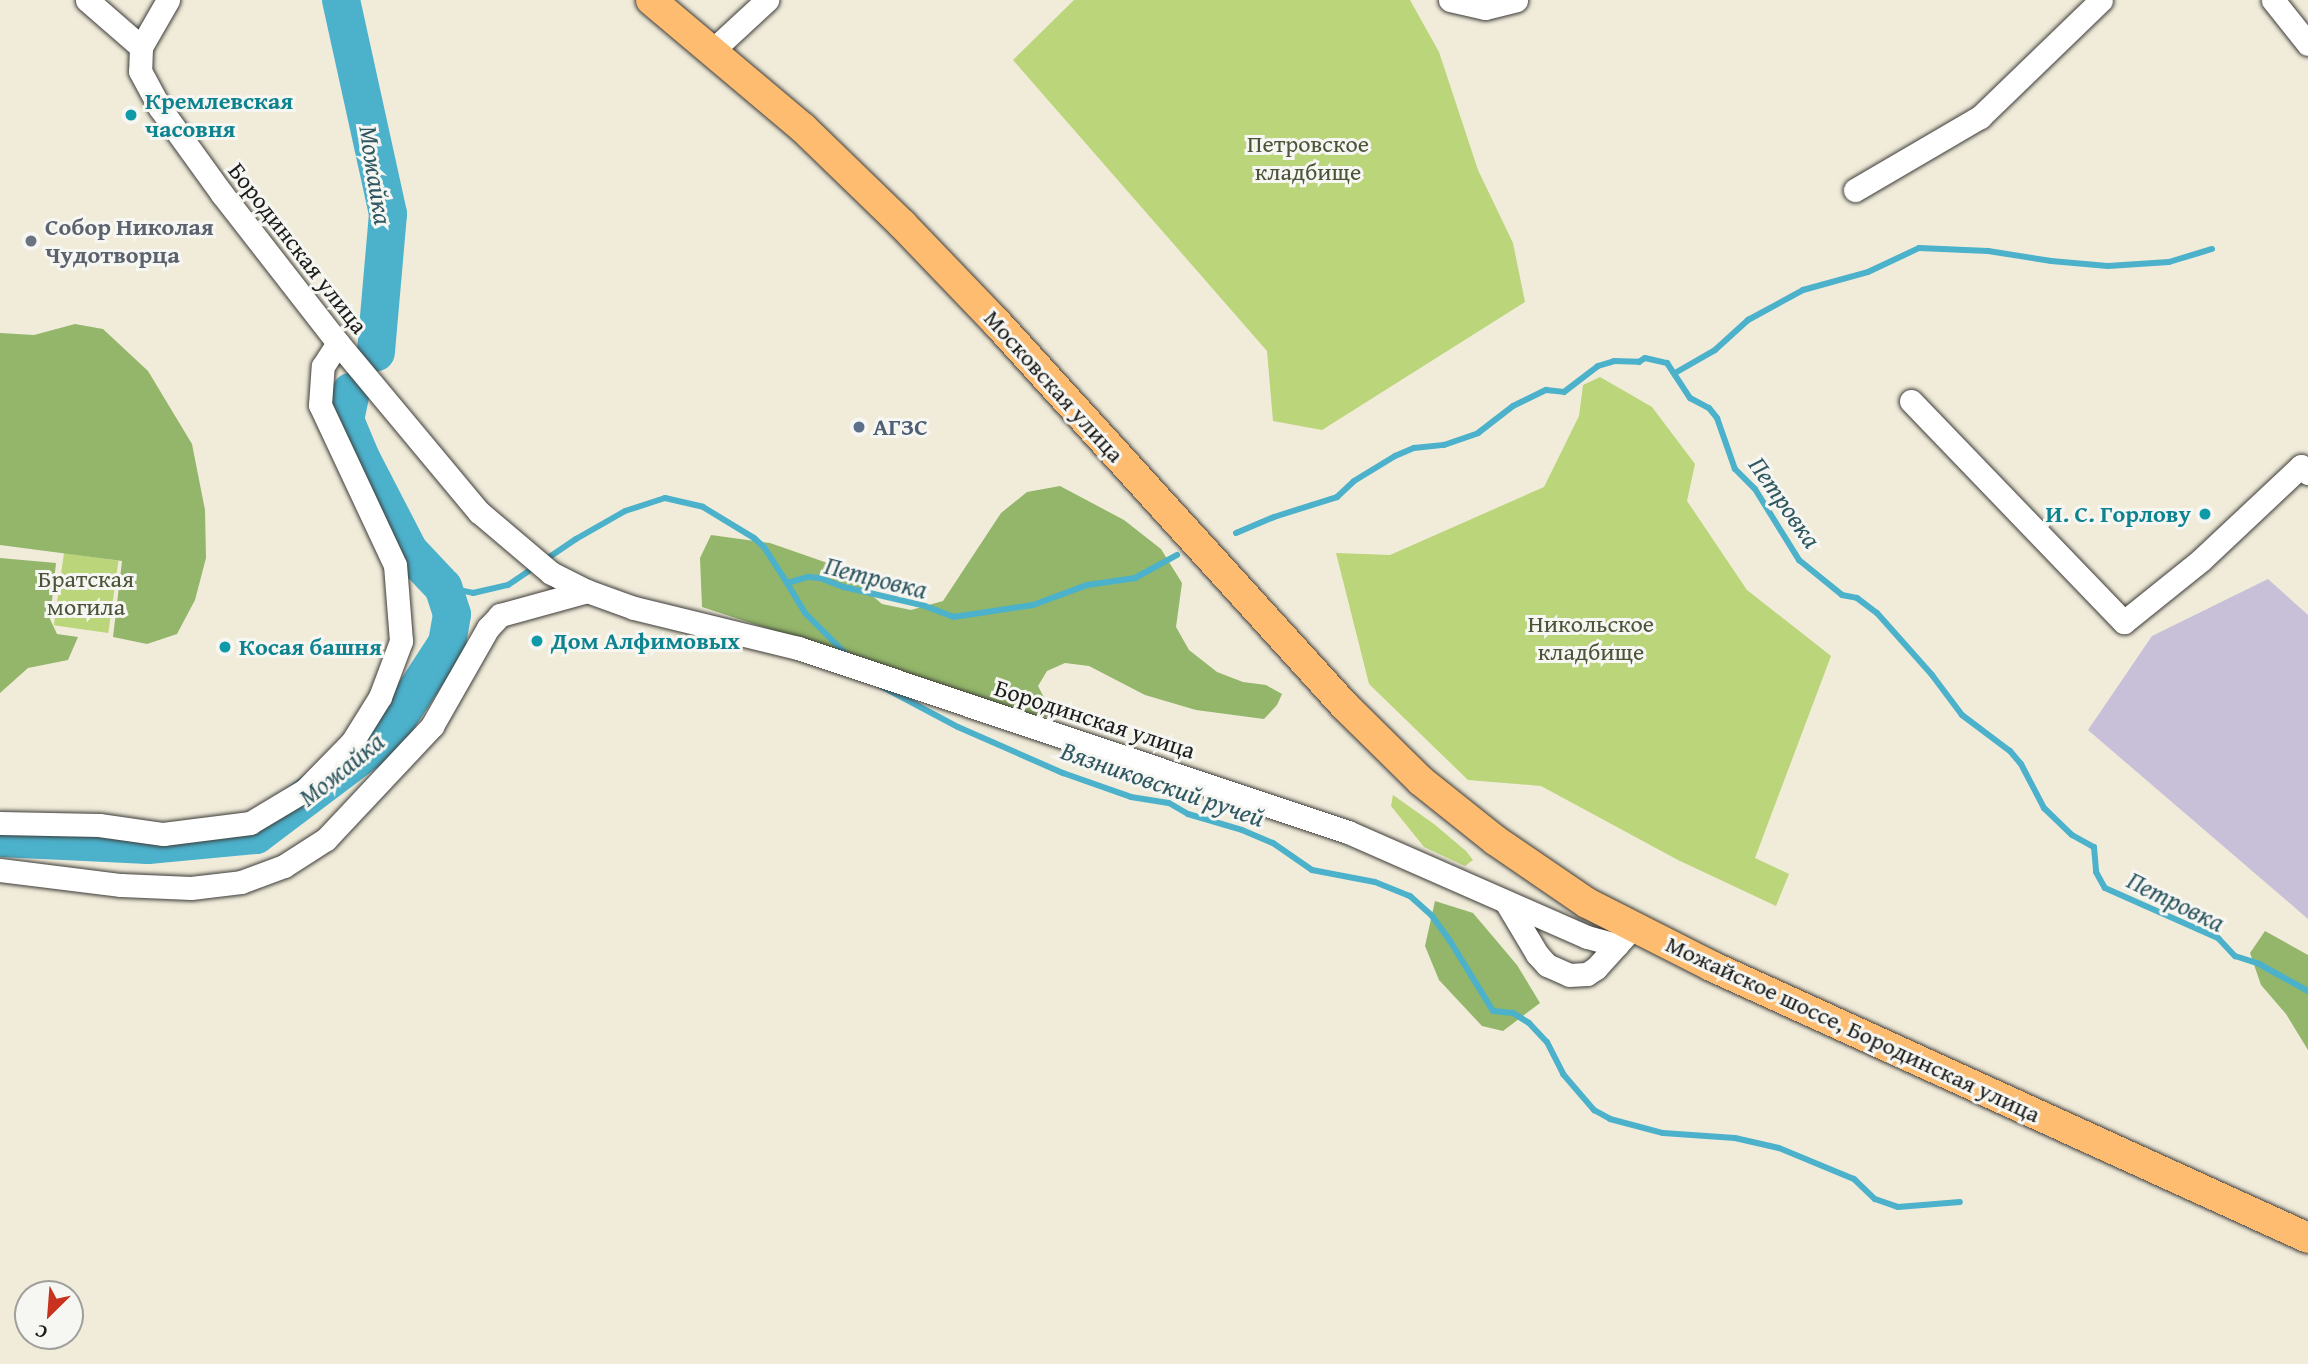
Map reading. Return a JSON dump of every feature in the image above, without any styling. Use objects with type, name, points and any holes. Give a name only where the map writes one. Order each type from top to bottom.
[{"type":"main road","name":"Московская улица","points":[[659,6],[803,128],[931,254],[1344,705],[1421,781]]},
{"type":"main road","name":"Можайское шоссе, Бородинская улица","points":[[1421,781],[1624,935],[2308,1238]]},
{"type":"street","points":[[87,0],[141,47],[168,0]]},
{"type":"street","points":[[713,50],[767,0]]},
{"type":"street","points":[[1450,0],[1485,8],[1516,0]]},
{"type":"street","points":[[1855,190],[1980,117],[2101,0]]},
{"type":"street","points":[[2273,0],[2308,44]]},
{"type":"street","name":"Бородинская улица","points":[[141,47],[140,71],[160,108],[222,194],[353,362],[479,512],[548,570],[587,591],[634,608],[798,648],[1335,827],[1587,937],[1624,935]]},
{"type":"street","points":[[0,823],[99,825],[163,834],[250,824],[305,790],[352,742],[380,697],[401,641],[395,565],[320,405],[323,366],[338,343]]},
{"type":"street","points":[[1911,401],[2124,622],[2201,560],[2306,466]]},
{"type":"street","points":[[0,870],[121,885],[191,888],[241,883],[284,866],[326,839],[432,726],[488,628],[499,615],[587,591]]},
{"type":"street","points":[[1506,902],[1537,954],[1560,972],[1587,974],[1604,961],[1624,935]]},
{"type":"shaded area","points":[[2268,579],[2308,615],[2308,919],[2088,730],[2152,636]]},
{"type":"green space","name":"Петровское кладбище","points":[[1074,0],[1410,0],[1439,52],[1478,170],[1513,243],[1525,302],[1322,430],[1273,421],[1267,351],[1013,60]]},
{"type":"green space","points":[[75,324],[103,329],[148,371],[192,444],[205,510],[206,558],[195,600],[177,634],[147,644],[113,637],[122,561],[0,545],[0,333],[34,335]]},
{"type":"green space","name":"Никольское кладбище","points":[[1600,377],[1652,407],[1695,464],[1687,501],[1747,590],[1831,656],[1755,858],[1789,874],[1776,906],[1678,860],[1541,786],[1468,780],[1369,684],[1336,553],[1390,555],[1544,487],[1579,416],[1583,385]]},
{"type":"green space","points":[[1060,486],[1124,520],[1161,549],[1182,583],[1176,627],[1189,650],[1217,672],[1243,682],[1266,685],[1282,694],[1277,705],[1264,719],[1196,710],[1145,695],[1089,666],[1065,663],[1047,671],[1038,686],[1054,717],[1036,716],[702,607],[700,558],[711,535],[770,543],[839,567],[882,604],[911,610],[943,601],[1001,513],[1027,492]]},
{"type":"green space","name":"Братская могила","points":[[64,553],[118,561],[108,633],[54,625]]},
{"type":"green space","points":[[0,558],[56,563],[50,619],[57,634],[78,637],[68,660],[28,668],[0,693]]},
{"type":"green space","points":[[1393,795],[1434,824],[1473,860],[1465,866],[1424,847],[1391,806]]},
{"type":"green space","points":[[1435,901],[1473,913],[1517,965],[1540,1003],[1503,1031],[1482,1026],[1439,980],[1425,946]]},
{"type":"green space","points":[[2265,931],[2308,955],[2308,1050],[2286,1014],[2261,985],[2250,953]]},
{"type":"waterway","name":"Можайка","points":[[341,0],[388,214],[376,352]]},
{"type":"waterway","points":[[1675,373],[1715,350],[1748,320],[1803,290],[1868,272],[1919,248],[1988,251],[2051,261],[2108,266],[2169,262],[2212,249]]},
{"type":"waterway","name":"Петровка","points":[[1236,533],[1274,517],[1337,497],[1354,481],[1395,456],[1414,448],[1444,445],[1478,433],[1513,406],[1546,390],[1564,392],[1598,366],[1614,361],[1639,362],[1645,358],[1667,363],[1690,398],[1709,408],[1717,418],[1735,469],[1755,489],[1799,560],[1842,595],[1857,598],[1877,613],[1932,675],[1962,715],[2010,751],[2021,764],[2044,808],[2072,835],[2094,847],[2096,872],[2105,888],[2218,938],[2235,956],[2259,964],[2308,991]]},
{"type":"waterway","name":"Можайка","points":[[0,838],[148,845],[256,835],[386,737],[447,643],[452,614],[443,587],[409,551],[361,458],[345,420],[351,392]]},
{"type":"waterway","name":"Петровка","points":[[443,587],[473,593],[508,585],[576,539],[625,511],[665,498],[703,507],[754,538],[764,547],[787,583],[808,577],[820,578],[844,587],[925,606],[953,617],[1033,605],[1087,585],[1135,578],[1177,555]]},
{"type":"waterway","name":"Вязниковский ручей","points":[[787,583],[805,613],[847,655]]},
{"type":"waterway","name":"Вязниковский ручей","points":[[879,685],[958,727],[1063,773],[1131,797],[1169,803],[1188,814],[1242,830],[1273,843],[1312,870],[1375,882],[1410,896],[1432,916],[1493,1011],[1513,1013],[1529,1023],[1547,1042],[1563,1074],[1594,1110],[1610,1119],[1663,1133],[1735,1138],[1779,1148],[1854,1179],[1875,1199],[1898,1207],[1960,1202]]},
{"type":"place","name":"Кремлевская часовня","points":[[131,115]]},
{"type":"place","name":"Собор Николая Чудотворца","points":[[31,241]]},
{"type":"place","name":"АГЗС","points":[[859,427]]},
{"type":"place","name":"И. С. Горлову","points":[[2205,514]]},
{"type":"place","name":"Дом Алфимовых","points":[[537,641]]},
{"type":"place","name":"Косая башня","points":[[225,647]]}]
